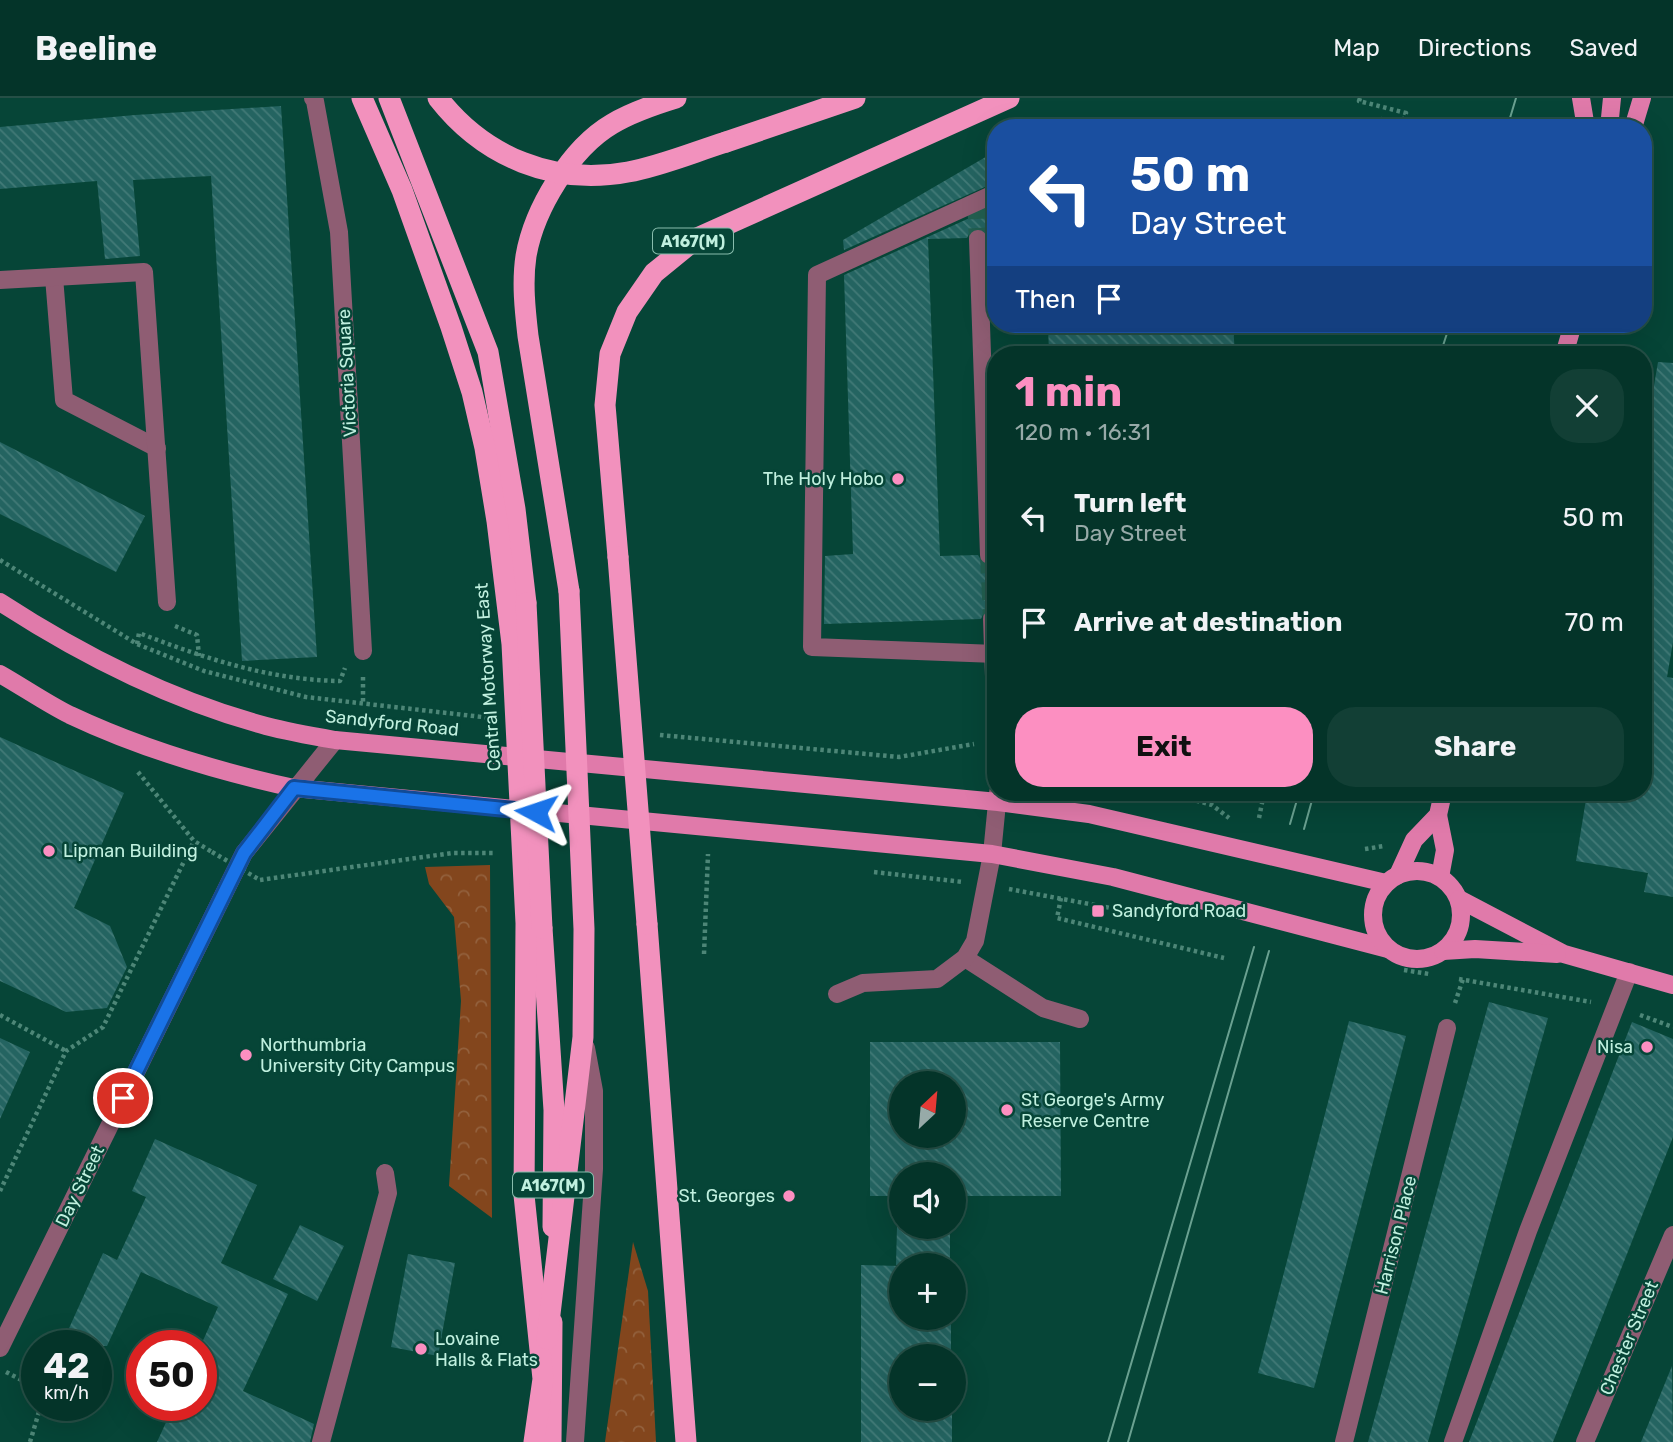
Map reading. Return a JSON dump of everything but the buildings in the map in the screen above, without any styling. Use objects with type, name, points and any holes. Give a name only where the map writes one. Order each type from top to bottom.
[{"type":"highway","name":"Central Motorway East","points":[[362,98],[402,191],[452,327],[472,392],[498,521],[512,644],[526,923],[524,1195],[543,1379],[534,1442]]},
{"type":"highway","name":"A167(M)","points":[[388,98],[488,352],[514,509],[526,604],[554,1110],[551,1442]]},
{"type":"highway","points":[[438,98],[456,121],[496,152],[541,170],[588,177],[630,172],[855,98]]},
{"type":"highway","name":"A167(M)","points":[[543,1379],[583,1037],[584,929],[569,590],[526,325],[524,304],[527,255],[540,210],[564,171],[584,146],[610,125],[647,106],[676,98]]},
{"type":"highway","name":"A167(M)","points":[[686,1442],[605,405],[610,354],[627,312],[654,273],[696,238],[1009,98]]},
{"type":"main road","points":[[1581,98],[1584,119]]},
{"type":"main road","points":[[1610,119],[1612,98]]},
{"type":"main road","points":[[1636,119],[1642,98]]},
{"type":"main road","name":"Sandyford Road","points":[[0,602],[99,661],[150,686],[209,709],[268,726],[335,740],[987,796]]},
{"type":"main road","points":[[0,674],[66,713],[121,738],[196,764],[294,788],[992,855],[1113,877],[1388,949]]},
{"type":"main road","name":"Sandyford Road","points":[[1019,801],[1392,879]]},
{"type":"main road","points":[[1440,877],[1445,850],[1438,815],[1441,801]]},
{"type":"main road","points":[[1392,879],[1412,871],[1427,871],[1440,877],[1451,887],[1459,899],[1462,914],[1460,928],[1443,951],[1430,958],[1415,960],[1401,957],[1388,949],[1378,938],[1373,916],[1377,895],[1392,879],[1414,840],[1438,815]]},
{"type":"main road","points":[[1459,899],[1564,954],[1673,985]]},
{"type":"main road","points":[[1443,951],[1475,949],[1564,954]]},
{"type":"street","name":"Victoria Square","points":[[313,98],[316,101],[340,232],[363,651]]},
{"type":"street","points":[[987,197],[817,275],[811,647],[987,654]]},
{"type":"street","points":[[978,239],[987,498]]},
{"type":"street","points":[[0,280],[144,272],[167,602]]},
{"type":"street","points":[[54,277],[64,400],[157,449]]},
{"type":"street","name":"Day Street","points":[[1,1345],[244,853],[335,740]]},
{"type":"street","points":[[837,994],[863,983],[937,979],[965,958],[975,941],[992,855],[998,801]]},
{"type":"street","points":[[965,958],[1043,1008],[1080,1019]]},
{"type":"street","points":[[1453,1442],[1528,1231],[1629,972]]},
{"type":"street","name":"Harrison Place","points":[[1344,1442],[1447,1028]]},
{"type":"street","points":[[575,1442],[594,1169],[594,1091],[583,1037]]},
{"type":"street","points":[[321,1442],[388,1193],[386,1173]]},
{"type":"street","name":"Chester Street","points":[[1585,1442],[1673,1234]]},
{"type":"path","points":[[1360,98],[1359,101],[1406,113],[1404,119]]},
{"type":"path","points":[[0,560],[137,644],[204,671],[306,697],[487,718]]},
{"type":"path","points":[[167,602],[170,624],[197,635],[199,656]]},
{"type":"path","points":[[137,644],[139,633],[236,667],[304,680],[340,681],[350,654],[363,651]]},
{"type":"path","points":[[669,736],[899,757],[987,738]]},
{"type":"path","points":[[134,767],[194,841],[260,880],[452,853],[484,853]]},
{"type":"path","points":[[1198,801],[1212,805],[1234,821]]},
{"type":"path","points":[[1259,818],[1262,801]]},
{"type":"path","points":[[1355,851],[1414,840]]},
{"type":"path","points":[[0,1191],[66,1051],[103,1027],[194,841]]},
{"type":"path","points":[[699,853],[708,854],[704,954]]},
{"type":"path","points":[[861,871],[986,884],[1142,914]]},
{"type":"path","points":[[1061,898],[1057,918],[1224,958]]},
{"type":"path","points":[[1398,969],[1437,975]]},
{"type":"path","points":[[1450,977],[1616,1007],[1673,1027]]},
{"type":"path","points":[[0,1015],[66,1051]]},
{"type":"path","points":[[0,1369],[21,1380]]},
{"type":"path","points":[[30,1442],[36,1421]]},
{"type":"green space","points":[[490,865],[492,1218],[449,1186],[461,1001],[454,917],[429,884],[425,867]]},
{"type":"green space","points":[[633,1242],[648,1291],[656,1442],[605,1442]]},
{"type":"tunnel","points":[[976,201],[978,239]]},
{"type":"tram line","points":[[1510,119],[1516,98]]},
{"type":"tram line","points":[[1443,346],[1447,333]]},
{"type":"tram line","points":[[1290,824],[1297,801]]},
{"type":"tram line","points":[[1304,829],[1312,801]]},
{"type":"tram line","points":[[1108,1442],[1254,947]]},
{"type":"tram line","points":[[1128,1442],[1269,951]]},
{"type":"place","name":"The Holy Hobo","points":[[898,479]]},
{"type":"place","name":"Lipman Building","points":[[49,851]]},
{"type":"place","name":"Sandyford Road","points":[[1098,911]]},
{"type":"place","name":"Nisa","points":[[1647,1047]]},
{"type":"place","name":"Northumbria University City Campus","points":[[246,1055]]},
{"type":"place","name":"St George's Army Reserve Centre","points":[[1007,1110]]},
{"type":"place","name":"St. Georges","points":[[789,1196]]},
{"type":"place","name":"Lovaine Halls & Flats","points":[[421,1349]]},
{"type":"route","points":[[123,1098],[244,853],[294,788],[536,812]]}]
